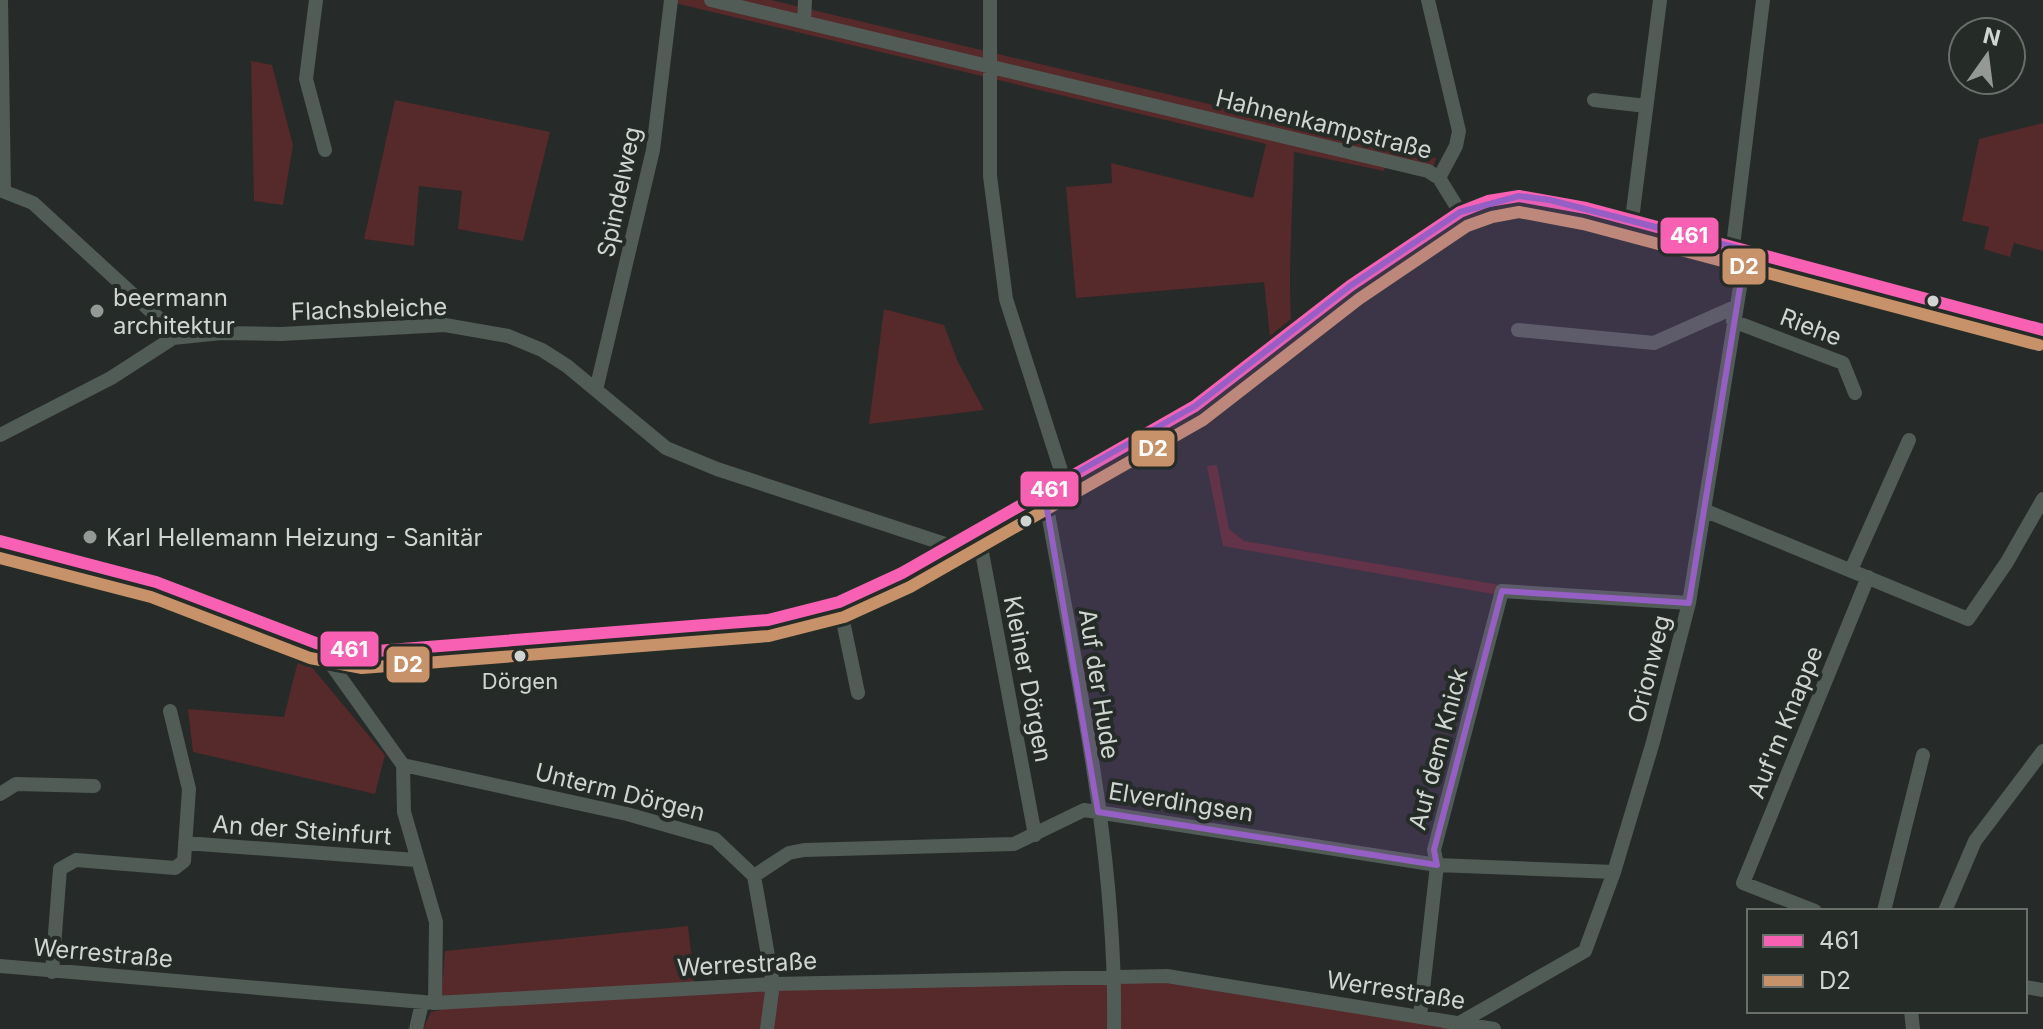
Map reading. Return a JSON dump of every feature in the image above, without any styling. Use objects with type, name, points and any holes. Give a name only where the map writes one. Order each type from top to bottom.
[{"type":"street","points":[[1,0],[2,190],[33,203],[166,325],[173,338]]},
{"type":"street","points":[[316,0],[306,79],[325,150]]},
{"type":"street","name":"Spindelweg","points":[[596,390],[653,150],[671,0]]},
{"type":"street","name":"Hahnenkampstraße","points":[[711,0],[1428,171],[1439,178],[1460,212]]},
{"type":"street","points":[[804,22],[805,0]]},
{"type":"street","points":[[990,0],[990,176],[1006,299],[1064,480]]},
{"type":"street","points":[[1428,0],[1459,131],[1456,146],[1439,178]]},
{"type":"street","points":[[1632,219],[1660,0]]},
{"type":"street","name":"Orionweg","points":[[1461,1022],[1585,951],[1614,872],[1653,742],[1689,603],[1706,511],[1734,314],[1763,0]]},
{"type":"street","points":[[1594,100],[1646,106]]},
{"type":"street","points":[[0,541],[156,582],[316,643],[364,652],[523,642],[768,620],[839,602],[978,531],[1195,406],[1350,286],[1460,212],[1488,201],[1519,196],[1632,219],[2043,330]]},
{"type":"street","points":[[1518,330],[1654,343],[1734,314]]},
{"type":"street","name":"Riehe","points":[[1734,314],[1843,363],[1855,393]]},
{"type":"street","name":"Flachsbleiche","points":[[0,435],[98,386],[173,338],[221,333],[281,334],[445,325],[508,336],[551,356],[666,448],[717,469],[951,546]]},
{"type":"street","points":[[1851,570],[1909,440]]},
{"type":"street","name":"Auf der Hude","points":[[1044,491],[1098,812],[1115,976],[1114,1029]]},
{"type":"street","points":[[1706,511],[1968,619],[2007,562],[2043,499]]},
{"type":"street","name":"Kleiner Dörgen","points":[[978,531],[1035,835]]},
{"type":"street","name":"Auf'm Knappe","points":[[1810,909],[1743,883],[1868,577]]},
{"type":"street","name":"Auf dem Knick","points":[[1420,1016],[1437,865],[1434,850],[1502,591],[1689,603]]},
{"type":"street","points":[[839,602],[858,693]]},
{"type":"street","points":[[316,643],[403,765],[404,812],[436,922],[428,1003],[416,1029]]},
{"type":"street","name":"An der Steinfurt","points":[[52,972],[60,869],[76,860],[175,868],[184,861],[189,789],[170,711]]},
{"type":"street","points":[[1946,909],[1968,853],[2043,751]]},
{"type":"street","points":[[1884,909],[1923,755]]},
{"type":"street","name":"Unterm Dörgen","points":[[403,765],[682,827],[715,839],[754,876]]},
{"type":"street","points":[[0,794],[16,784],[94,786]]},
{"type":"street","name":"Elverdingsen","points":[[754,876],[789,853],[804,850],[1014,844],[1084,810],[1437,865],[1614,872]]},
{"type":"street","name":"An der Steinfurt","points":[[185,843],[416,860]]},
{"type":"street","points":[[754,876],[773,984],[767,1029]]},
{"type":"street","name":"Werrestraße","points":[[0,966],[428,1003],[773,984],[1167,976],[1494,1029]]},
{"type":"highlighted area","points":[[1519,196],[1550,200],[1746,250],[1689,603],[1502,591],[1434,850],[1437,865],[1098,812],[1044,491],[1195,406],[1350,286],[1460,212]]},
{"type":"shaded area","points":[[662,0],[771,0],[1436,158],[1431,176],[1386,165],[1384,171],[1294,152],[1291,319],[1270,336],[1264,282],[1076,298],[1066,187],[1112,183],[1111,163],[1253,198],[1266,144]]},
{"type":"shaded area","points":[[251,61],[272,65],[293,145],[283,205],[254,201]]},
{"type":"shaded area","points":[[395,100],[550,132],[523,241],[458,229],[462,191],[419,186],[414,246],[364,239]]},
{"type":"shaded area","points":[[2043,123],[2043,251],[2014,243],[2010,257],[1984,249],[1989,227],[1962,221],[1979,139]]},
{"type":"shaded area","points":[[884,309],[944,325],[958,362],[984,410],[869,424]]},
{"type":"shaded area","points":[[1217,465],[1229,529],[1244,541],[1500,585],[1498,595],[1223,546],[1207,466]]},
{"type":"shaded area","points":[[300,653],[385,755],[375,794],[193,752],[188,709],[284,717]]},
{"type":"shaded area","points":[[688,926],[695,987],[1167,978],[1475,1029],[423,1029],[431,1012],[440,1010],[445,951]]},
{"type":"transit line","name":"461","points":[[0,541],[156,582],[316,643],[364,652],[768,620],[839,602],[902,573],[1195,406],[1350,286],[1460,212],[1488,201],[1519,196],[1586,208],[2043,330]]},
{"type":"transit line","name":"D2","points":[[0,558],[151,597],[310,658],[362,668],[769,636],[844,617],[910,587],[1203,420],[1359,299],[1467,226],[1519,212],[1583,224],[2039,345]]},
{"type":"place","name":"beermann architektur","points":[[97,311]]},
{"type":"place","name":"Karl Hellemann Heizung - Sanitär","points":[[90,537]]},
{"type":"place","name":"Dörgen","points":[[520,656]]}]
